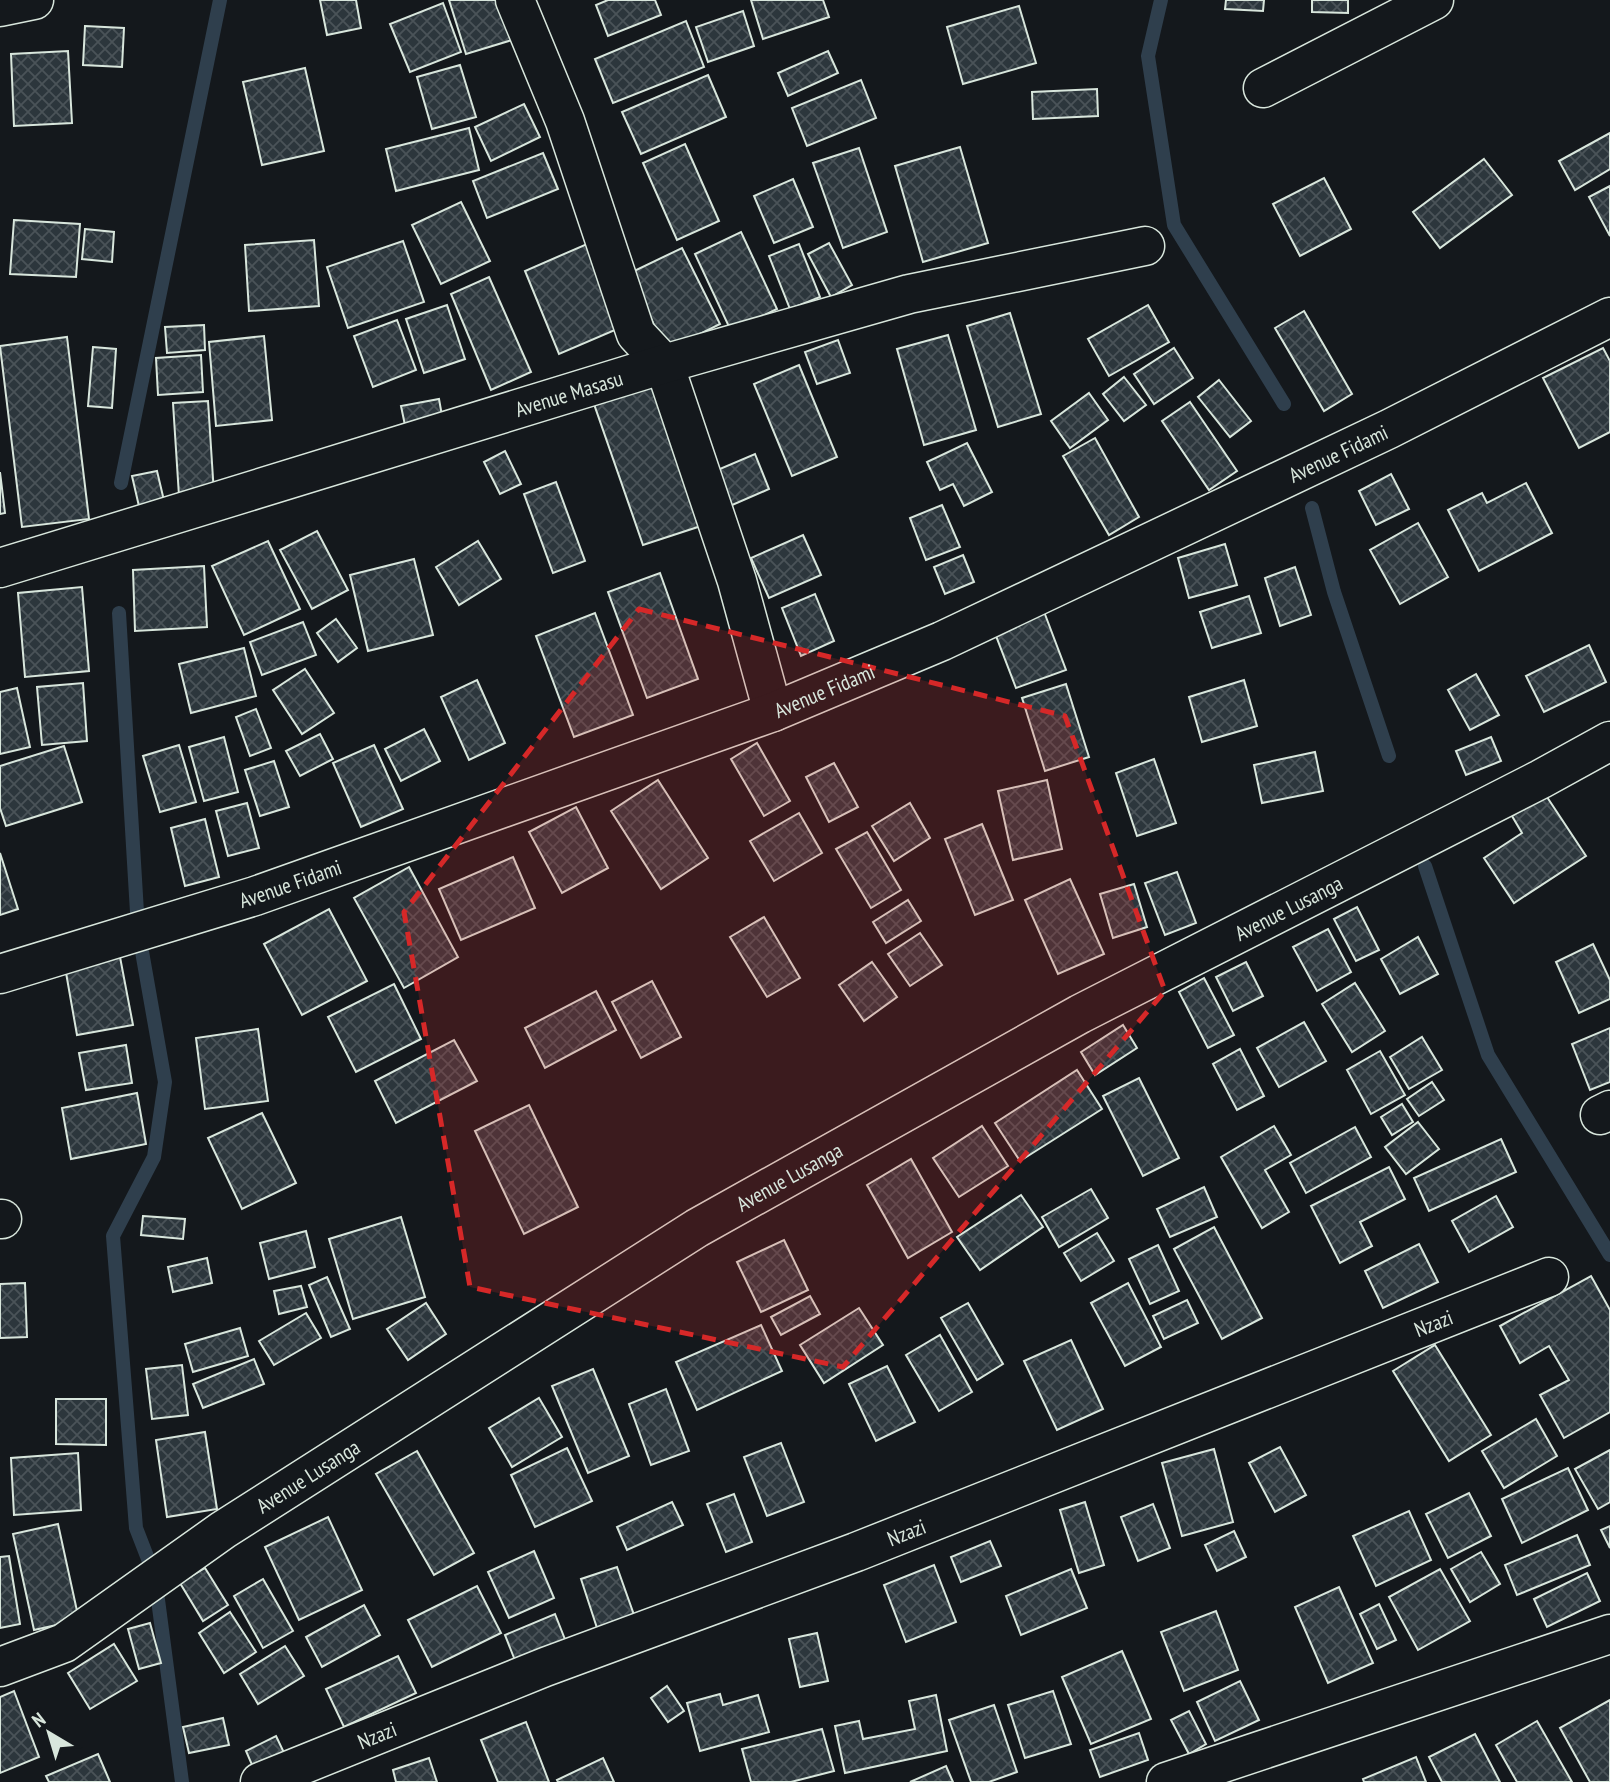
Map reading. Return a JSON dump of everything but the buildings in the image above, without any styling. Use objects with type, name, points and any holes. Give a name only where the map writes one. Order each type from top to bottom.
[{"type":"street","points":[[0,7],[34,0]]},
{"type":"street","points":[[515,0],[565,121],[612,253],[636,334],[664,363],[737,581],[773,712]]},
{"type":"street","points":[[1264,88],[1383,11],[1434,0]]},
{"type":"street","name":"Avenue Masasu","points":[[0,568],[664,363],[909,294],[1145,246]]},
{"type":"street","name":"Avenue Fidami","points":[[0,974],[255,896],[773,712],[955,635],[1389,429],[1610,317]]},
{"type":"street","name":"Avenue Lusanga","points":[[0,1667],[64,1643],[223,1530],[697,1228],[1080,1014],[1541,779],[1610,741]]},
{"type":"street","name":"Nzazi","points":[[260,1782],[545,1667],[856,1552],[1549,1277]]},
{"type":"street","points":[[1166,1782],[1610,1634]]},
{"type":"highlighted area","points":[[639,609],[1065,716],[1165,991],[843,1367],[470,1287],[404,912]]},
{"type":"waterway","points":[[121,483],[220,0]]},
{"type":"waterway","points":[[1161,0],[1148,56],[1174,225],[1284,404]]},
{"type":"waterway","points":[[1312,508],[1334,592],[1389,756]]},
{"type":"waterway","points":[[119,613],[138,929],[165,1082],[154,1157],[113,1236],[136,1528],[155,1577],[182,1782]]},
{"type":"waterway","points":[[1425,866],[1488,1055],[1610,1255]]}]
